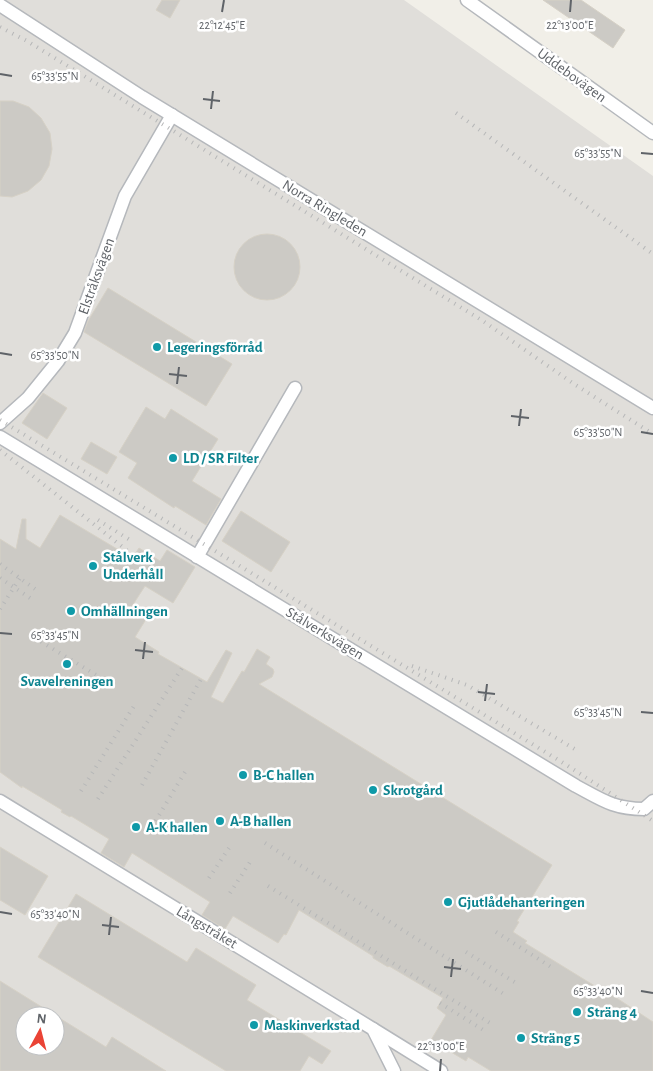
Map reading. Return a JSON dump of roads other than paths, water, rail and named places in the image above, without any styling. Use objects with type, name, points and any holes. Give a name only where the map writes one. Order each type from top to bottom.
[{"type":"street","name":"Uddebovägen","points":[[467,0],[653,133]]},
{"type":"street","name":"Norra Ringleden","points":[[0,5],[172,115],[653,408]]},
{"type":"street","name":"Elstråksvägen","points":[[0,423],[28,398],[58,361],[75,333],[125,196],[172,115]]},
{"type":"street","points":[[197,556],[295,388]]},
{"type":"street","name":"Stålverksvägen","points":[[0,438],[576,786],[607,803],[628,809],[644,809],[653,801]]},
{"type":"street","name":"Långstråket","points":[[0,801],[441,1071]]},
{"type":"street","points":[[373,1028],[394,1071]]},
{"type":"railway","points":[[0,27],[27,41],[483,321],[574,384],[653,434]]},
{"type":"railway","points":[[456,113],[653,254]]},
{"type":"railway","points":[[0,420],[565,764],[653,821]]},
{"type":"railway","points":[[0,450],[134,556],[153,568]]},
{"type":"railway","points":[[98,520],[130,540]]},
{"type":"railway","points":[[0,564],[35,589]]},
{"type":"railway","points":[[0,578],[30,598]]},
{"type":"railway","points":[[0,609],[20,578]]},
{"type":"railway","points":[[35,638],[116,687]]},
{"type":"railway","points":[[412,666],[467,685],[578,751]]},
{"type":"railway","points":[[98,799],[182,668]]},
{"type":"railway","points":[[142,785],[201,679]]},
{"type":"railway","points":[[81,791],[134,706]]},
{"type":"railway","points":[[152,827],[185,772]]},
{"type":"railway","points":[[265,843],[507,996]]},
{"type":"railway","points":[[209,878],[231,845]]},
{"type":"railway","points":[[230,893],[252,859]]},
{"type":"railway","points":[[268,886],[490,1023]]},
{"type":"railway","points":[[496,932],[551,967]]},
{"type":"railway","points":[[466,952],[516,983]]},
{"type":"railway","points":[[440,1003],[485,1031]]},
{"type":"place","name":"Legeringsförråd","points":[[157,347]]},
{"type":"place","name":"LD / SR Filter","points":[[173,458]]},
{"type":"place","name":"Stålverk Underhåll","points":[[93,566]]},
{"type":"place","name":"Omhällningen","points":[[71,611]]},
{"type":"place","name":"Svavelreningen","points":[[67,664]]},
{"type":"place","name":"B-C hallen","points":[[243,775]]},
{"type":"place","name":"Skrotgård","points":[[373,790]]},
{"type":"place","name":"A-B hallen","points":[[220,821]]},
{"type":"place","name":"A-K hallen","points":[[136,827]]},
{"type":"place","name":"Gjutlådehanteringen","points":[[448,902]]},
{"type":"place","name":"Sträng 4","points":[[577,1012]]},
{"type":"place","name":"Maskinverkstad","points":[[254,1025]]},
{"type":"place","name":"Sträng 5","points":[[521,1038]]}]
